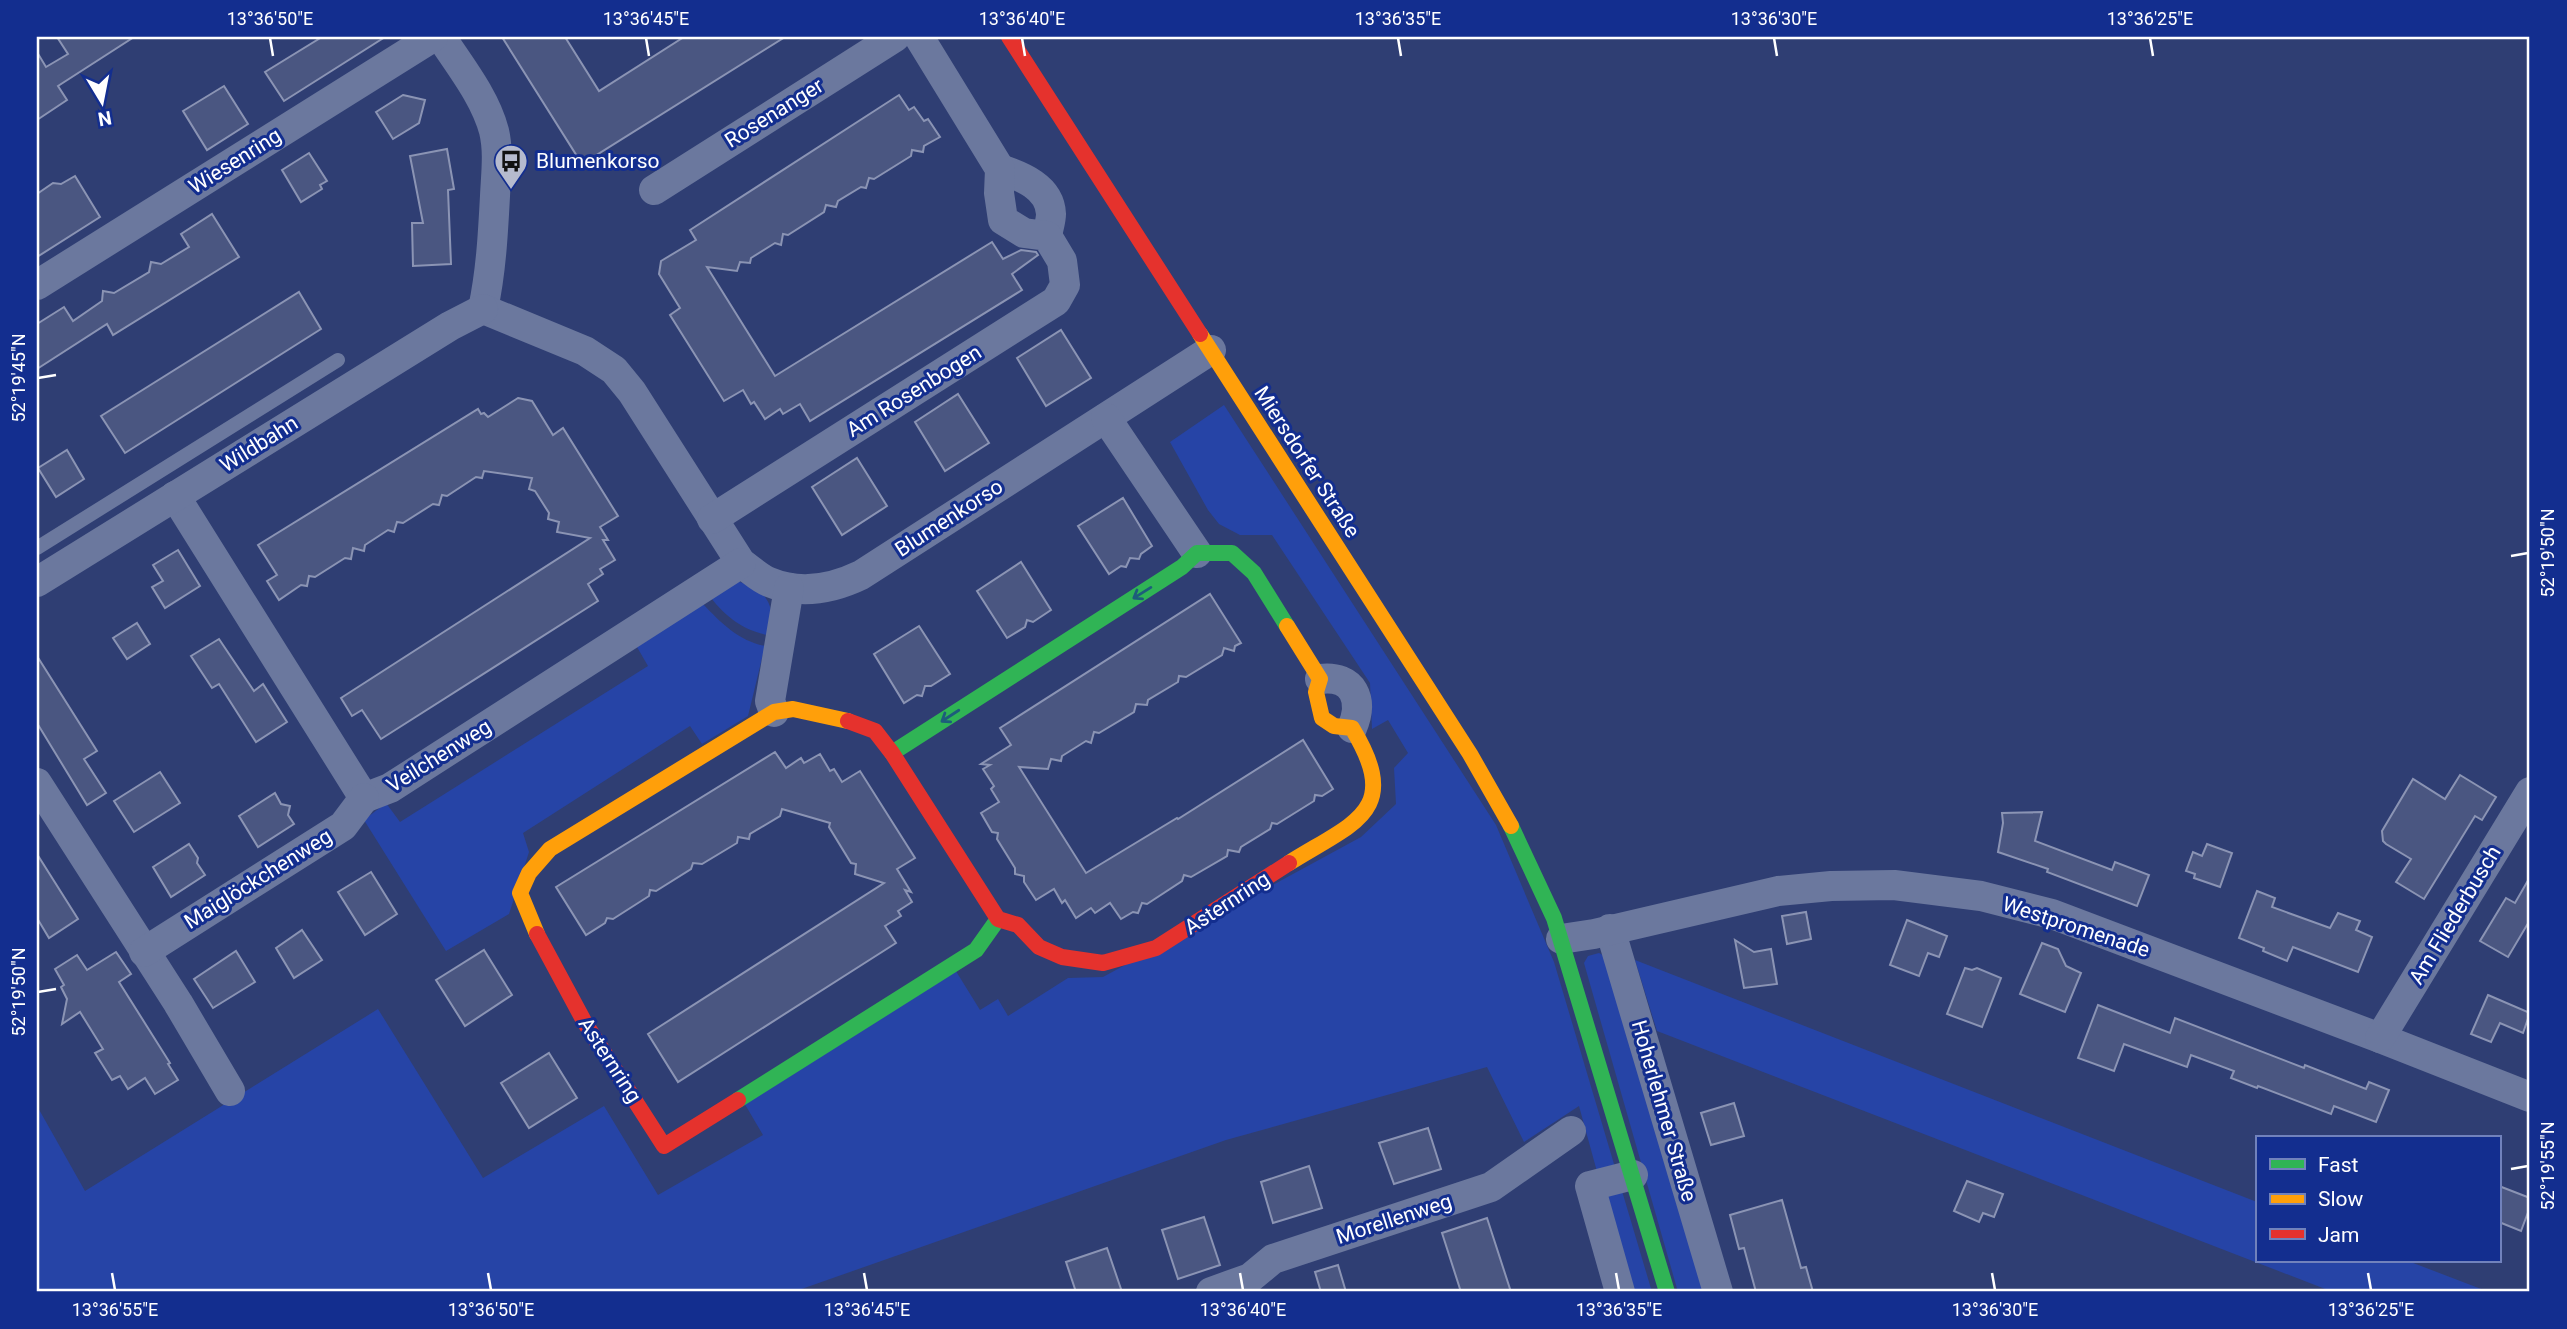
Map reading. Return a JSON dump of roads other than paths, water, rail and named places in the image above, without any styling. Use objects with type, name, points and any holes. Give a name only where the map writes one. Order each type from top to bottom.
[{"type":"street","name":"Wiesenring","points":[[37,285],[433,37]]},
{"type":"street","points":[[441,37],[486,109],[494,131],[497,153],[490,277],[483,309]]},
{"type":"street","name":"Rosenanger","points":[[653,190],[895,37]]},
{"type":"street","points":[[919,37],[1000,169],[999,193],[1003,220],[1024,233],[1047,236]]},
{"type":"street","name":"Miersdorfer Straße","points":[[1009,37],[1470,754],[1507,816],[1557,928]]},
{"type":"street","name":"Am Rosenbogen","points":[[712,519],[1056,301],[1065,285],[1062,261],[1047,236],[1051,212],[1044,194],[1028,179],[1000,169]]},
{"type":"street","name":"Wildbahn","points":[[37,582],[139,502],[175,496],[281,413],[483,309]]},
{"type":"street","name":"Blumenkorso","points":[[483,309],[585,351],[614,370],[632,392],[741,563],[766,582],[807,590],[839,586],[861,575],[1211,350]]},
{"type":"street","points":[[892,753],[1182,567],[1197,553],[1105,418]]},
{"type":"street","name":"Veilchenweg","points":[[175,496],[364,798],[390,789],[741,563]]},
{"type":"street","name":"Asternring","points":[[999,919],[976,950],[664,1146],[572,1003],[531,926],[520,893],[529,873],[550,849],[774,712],[793,709],[841,718],[875,731],[999,919],[1018,925],[1039,947],[1062,957],[1103,963],[1156,948],[1358,819],[1374,795],[1372,766],[1352,728],[1357,716],[1356,697],[1347,683],[1335,678],[1320,679],[1254,573],[1232,552],[1197,553]]},
{"type":"street","points":[[774,712],[770,701],[771,688],[789,588]]},
{"type":"street","points":[[37,783],[230,1091]]},
{"type":"street","name":"Am Fliederbusch","points":[[2381,1038],[2530,792]]},
{"type":"street","name":"Maiglöckchenweg","points":[[144,951],[343,826],[364,798]]},
{"type":"street","name":"Westpromenade","points":[[1557,928],[1610,929],[1778,891],[1831,886],[1894,885],[1981,896],[2052,914],[2530,1097]]},
{"type":"street","points":[[1557,928],[1667,1292]]},
{"type":"street","name":"Hoherlehmer Straße","points":[[1610,929],[1717,1292]]},
{"type":"street","name":"Morellenweg","points":[[1211,1292],[1254,1285],[1273,1259],[1492,1187],[1571,1131]]},
{"type":"street","points":[[1620,1292],[1590,1186],[1633,1175]]},
{"type":"lane","points":[[37,548],[139,502],[281,413],[338,360]]},
{"type":"place","name":"Blumenkorso","points":[[511,191]]}]
